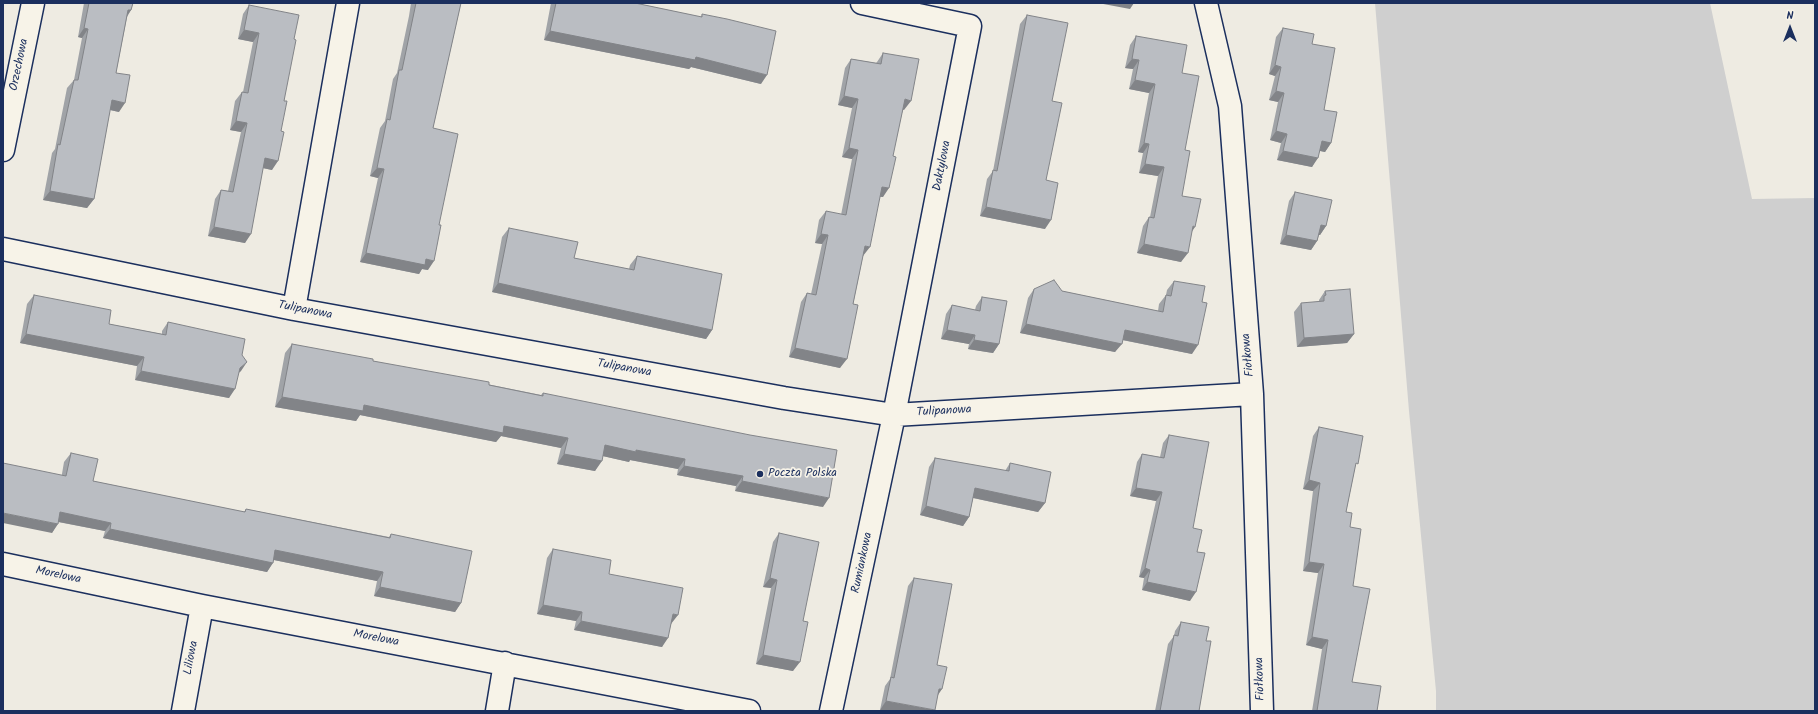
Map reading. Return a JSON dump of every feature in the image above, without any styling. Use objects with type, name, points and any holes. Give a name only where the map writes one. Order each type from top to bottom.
[{"type":"street","name":"Orzechowa","points":[[3,150],[33,3]]},
{"type":"street","points":[[294,309],[348,3]]},
{"type":"street","name":"Daktylowa","points":[[862,3],[970,26],[894,415]]},
{"type":"street","name":"Fiołkowa","points":[[1206,3],[1230,106],[1252,394],[1262,711]]},
{"type":"street","name":"Tulipanowa","points":[[3,249],[294,309],[784,398],[894,415],[1252,394]]},
{"type":"street","name":"Rumiankowa","points":[[831,711],[894,415]]},
{"type":"street","name":"Morelowa","points":[[3,564],[202,606],[749,711]]},
{"type":"street","name":"Liliowa","points":[[183,711],[202,606]]},
{"type":"street","points":[[497,711],[505,663]]},
{"type":"shaded area","points":[[1375,3],[1710,3],[1752,199],[1815,198],[1815,711],[1436,711],[1436,691],[1409,411]]},
{"type":"building","points":[[89,3],[133,3],[131,10],[128,10],[116,73],[130,75],[125,103],[112,100],[94,199],[50,191],[58,144],[60,145],[74,80],[78,80],[88,29],[84,28]]},
{"type":"building","points":[[416,3],[461,3],[433,128],[458,134],[439,225],[441,225],[434,261],[426,259],[425,265],[366,253],[384,169],[377,168],[387,119],[390,120],[399,70],[402,70]]},
{"type":"building","points":[[556,3],[635,3],[702,17],[702,14],[776,31],[767,75],[696,57],[695,60],[550,31]]},
{"type":"building","points":[[249,5],[299,15],[294,39],[296,40],[284,101],[287,101],[281,131],[284,132],[278,161],[265,158],[251,234],[214,227],[221,190],[233,192],[247,123],[236,121],[242,92],[248,93],[259,33],[244,30]]},
{"type":"building","points":[[1027,15],[1068,23],[1052,101],[1062,103],[1046,180],[1058,183],[1051,220],[986,207],[993,170],[997,171]]},
{"type":"building","points":[[1283,28],[1314,34],[1312,44],[1335,48],[1324,110],[1337,112],[1331,143],[1322,141],[1318,158],[1283,151],[1287,134],[1276,131],[1284,93],[1276,91],[1281,67],[1275,65]]},
{"type":"building","points":[[1136,36],[1187,45],[1182,73],[1199,76],[1185,150],[1190,151],[1182,196],[1201,199],[1195,227],[1193,226],[1188,253],[1144,244],[1149,217],[1154,218],[1164,167],[1145,164],[1149,144],[1144,143],[1155,84],[1135,80],[1139,60],[1132,59]]},
{"type":"building","points":[[883,53],[919,59],[911,101],[905,99],[893,156],[896,157],[889,188],[882,187],[870,247],[865,246],[853,304],[858,305],[847,359],[795,348],[807,293],[816,295],[828,235],[821,234],[826,211],[846,215],[858,150],[849,148],[858,99],[844,96],[851,59],[881,64]]},
{"type":"building","points":[[1295,192],[1332,200],[1326,226],[1321,225],[1317,241],[1286,235]]},
{"type":"building","points":[[509,228],[578,242],[574,258],[634,270],[637,256],[722,274],[712,330],[498,283]]},
{"type":"building","points":[[1054,280],[1062,291],[1163,312],[1166,295],[1171,296],[1174,281],[1205,286],[1202,302],[1207,303],[1198,345],[1125,330],[1122,344],[1026,324],[1034,289]]},
{"type":"building","points":[[1350,289],[1354,334],[1304,338],[1301,303],[1324,301],[1324,296],[1326,295],[1325,291]]},
{"type":"building","points":[[34,295],[111,310],[109,324],[166,335],[168,322],[245,339],[242,355],[247,362],[240,368],[235,389],[141,371],[144,357],[26,334]]},
{"type":"building","points":[[982,297],[1007,301],[999,344],[974,340],[975,335],[947,330],[952,305],[980,311]]},
{"type":"building","points":[[292,344],[373,359],[373,361],[489,382],[489,385],[543,396],[543,393],[750,435],[837,450],[829,498],[742,481],[743,476],[684,466],[685,459],[636,450],[636,452],[605,445],[602,461],[564,454],[568,438],[504,426],[503,433],[364,405],[363,411],[282,397]]},
{"type":"building","points":[[1319,427],[1363,436],[1358,464],[1356,463],[1346,512],[1352,513],[1350,527],[1361,529],[1353,586],[1370,589],[1352,682],[1381,686],[1377,711],[1317,711],[1328,640],[1312,637],[1324,564],[1309,562],[1320,483],[1309,480]]},
{"type":"building","points":[[1169,435],[1209,442],[1193,528],[1202,530],[1197,552],[1205,553],[1196,592],[1147,582],[1150,570],[1145,568],[1162,492],[1136,488],[1142,454],[1164,458]]},
{"type":"building","points":[[71,453],[98,459],[93,481],[245,512],[246,509],[390,538],[391,534],[472,551],[461,603],[380,587],[383,572],[275,550],[273,563],[110,529],[111,523],[60,512],[58,524],[3,513],[3,463],[66,476]]},
{"type":"building","points":[[935,458],[1009,471],[1010,463],[1051,472],[1045,503],[975,488],[969,517],[926,506]]},
{"type":"building","points":[[779,533],[819,542],[803,621],[808,622],[800,662],[763,655],[777,580],[770,578]]},
{"type":"building","points":[[553,549],[611,560],[609,574],[683,588],[678,615],[673,614],[668,638],[581,621],[582,612],[543,605]]},
{"type":"building","points":[[914,578],[952,584],[937,665],[947,667],[942,689],[939,689],[935,710],[886,701],[891,677],[894,678]]},
{"type":"building","points":[[1181,622],[1209,627],[1206,641],[1211,641],[1199,711],[1160,711],[1174,635],[1178,636]]},
{"type":"place","name":"Poczta Polska","points":[[760,474]]}]
